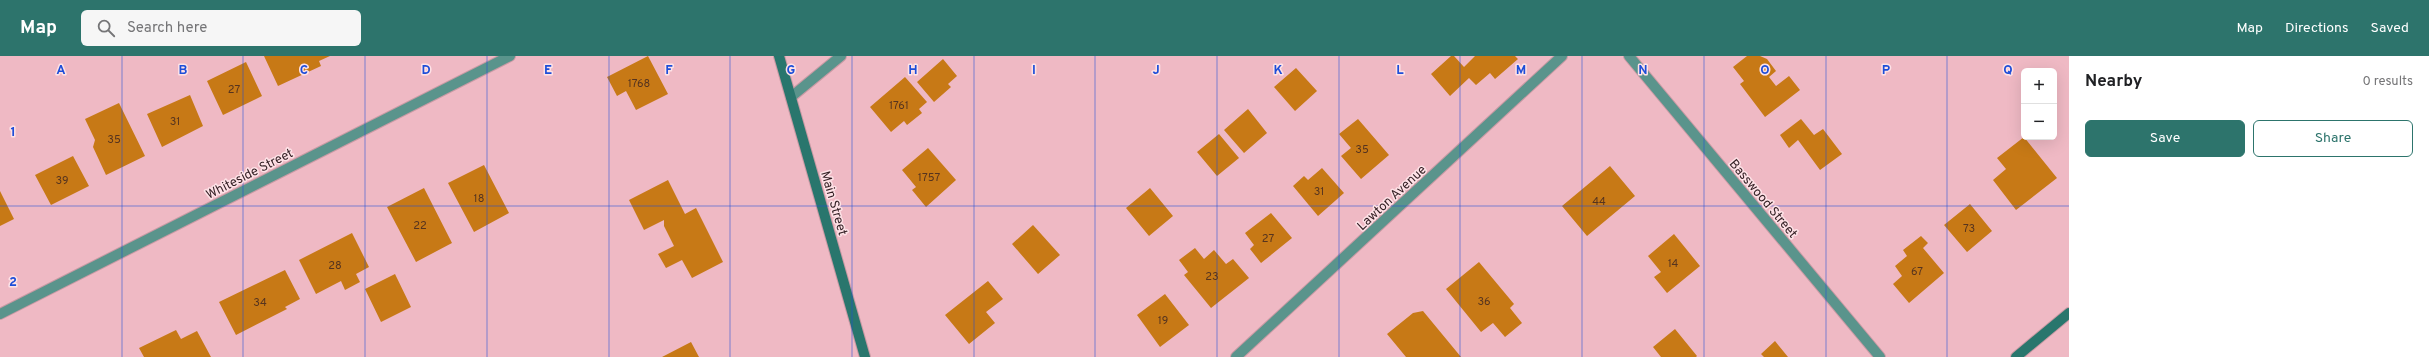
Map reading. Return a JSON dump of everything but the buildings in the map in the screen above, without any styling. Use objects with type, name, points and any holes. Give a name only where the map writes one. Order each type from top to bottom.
[{"type":"main road","name":"Main Street","points":[[778,56],[865,357]]},
{"type":"main road","points":[[2016,357],[2069,313]]},
{"type":"street","name":"Whiteside Street","points":[[0,314],[510,56]]},
{"type":"street","points":[[791,97],[841,56]]},
{"type":"street","name":"Lawton Avenue","points":[[1236,357],[1562,56]]},
{"type":"street","name":"Basswood Street","points":[[1629,56],[1880,357]]}]
